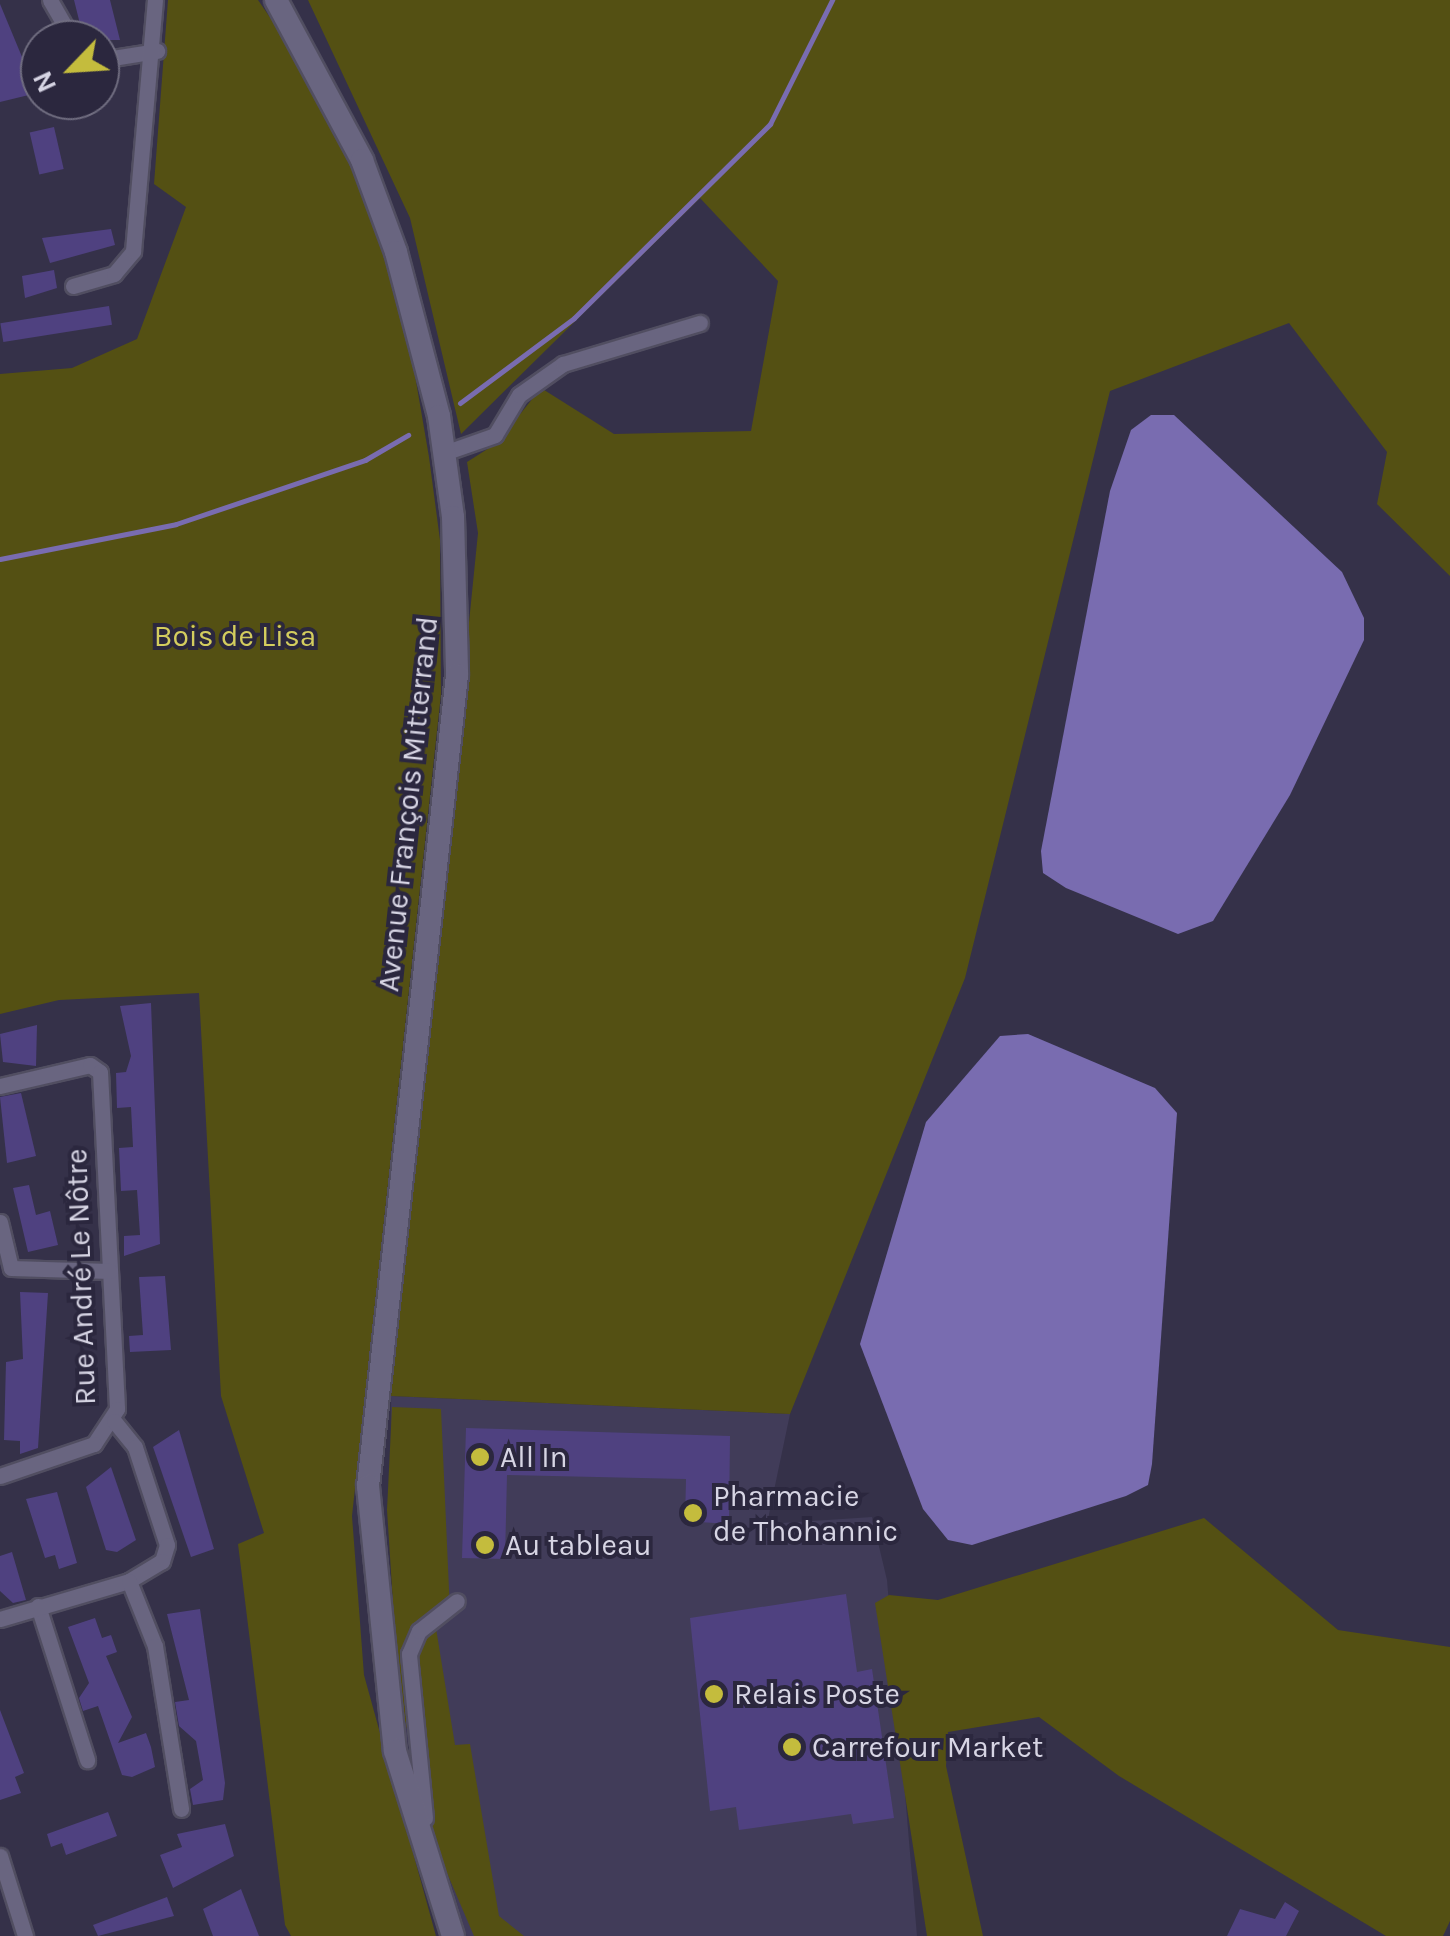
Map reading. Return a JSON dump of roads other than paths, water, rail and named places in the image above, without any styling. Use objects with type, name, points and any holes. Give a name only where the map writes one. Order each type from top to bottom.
[{"type":"main road","name":"Avenue François Mitterrand","points":[[276,0],[362,160],[396,252],[444,453],[457,675],[372,1406],[369,1535],[383,1686],[424,1856],[452,1936]]},
{"type":"street","points":[[72,286],[114,274],[133,250],[157,51],[155,0]]},
{"type":"street","points":[[120,57],[157,51]]},
{"type":"street","points":[[444,453],[495,435],[519,395],[562,364],[700,323]]},
{"type":"street","name":"Rue André Le Nôtre","points":[[0,1086],[90,1065],[100,1072],[114,1421],[94,1444],[0,1476]]},
{"type":"street","points":[[0,1222],[11,1268],[110,1270]]},
{"type":"street","points":[[0,1619],[129,1581],[162,1561],[166,1545],[135,1447],[114,1421]]},
{"type":"street","points":[[129,1581],[159,1663],[181,1809]]},
{"type":"street","points":[[424,1856],[409,1654],[426,1623],[458,1601]]},
{"type":"street","points":[[38,1606],[87,1760]]},
{"type":"street","points":[[0,1856],[25,1936]]},
{"type":"waterway","points":[[460,403],[574,318],[770,124],[832,0]]},
{"type":"waterway","points":[[0,559],[176,524],[365,460],[408,435]]},
{"type":"place","name":"All In","points":[[480,1457]]},
{"type":"place","name":"Pharmacie de Thohannic","points":[[693,1513]]},
{"type":"place","name":"Au tableau","points":[[485,1545]]},
{"type":"place","name":"Relais Poste","points":[[714,1694]]},
{"type":"place","name":"Carrefour Market","points":[[792,1747]]},
{"type":"park label","name":"Bois de Lisa","points":[[235,636]]}]
